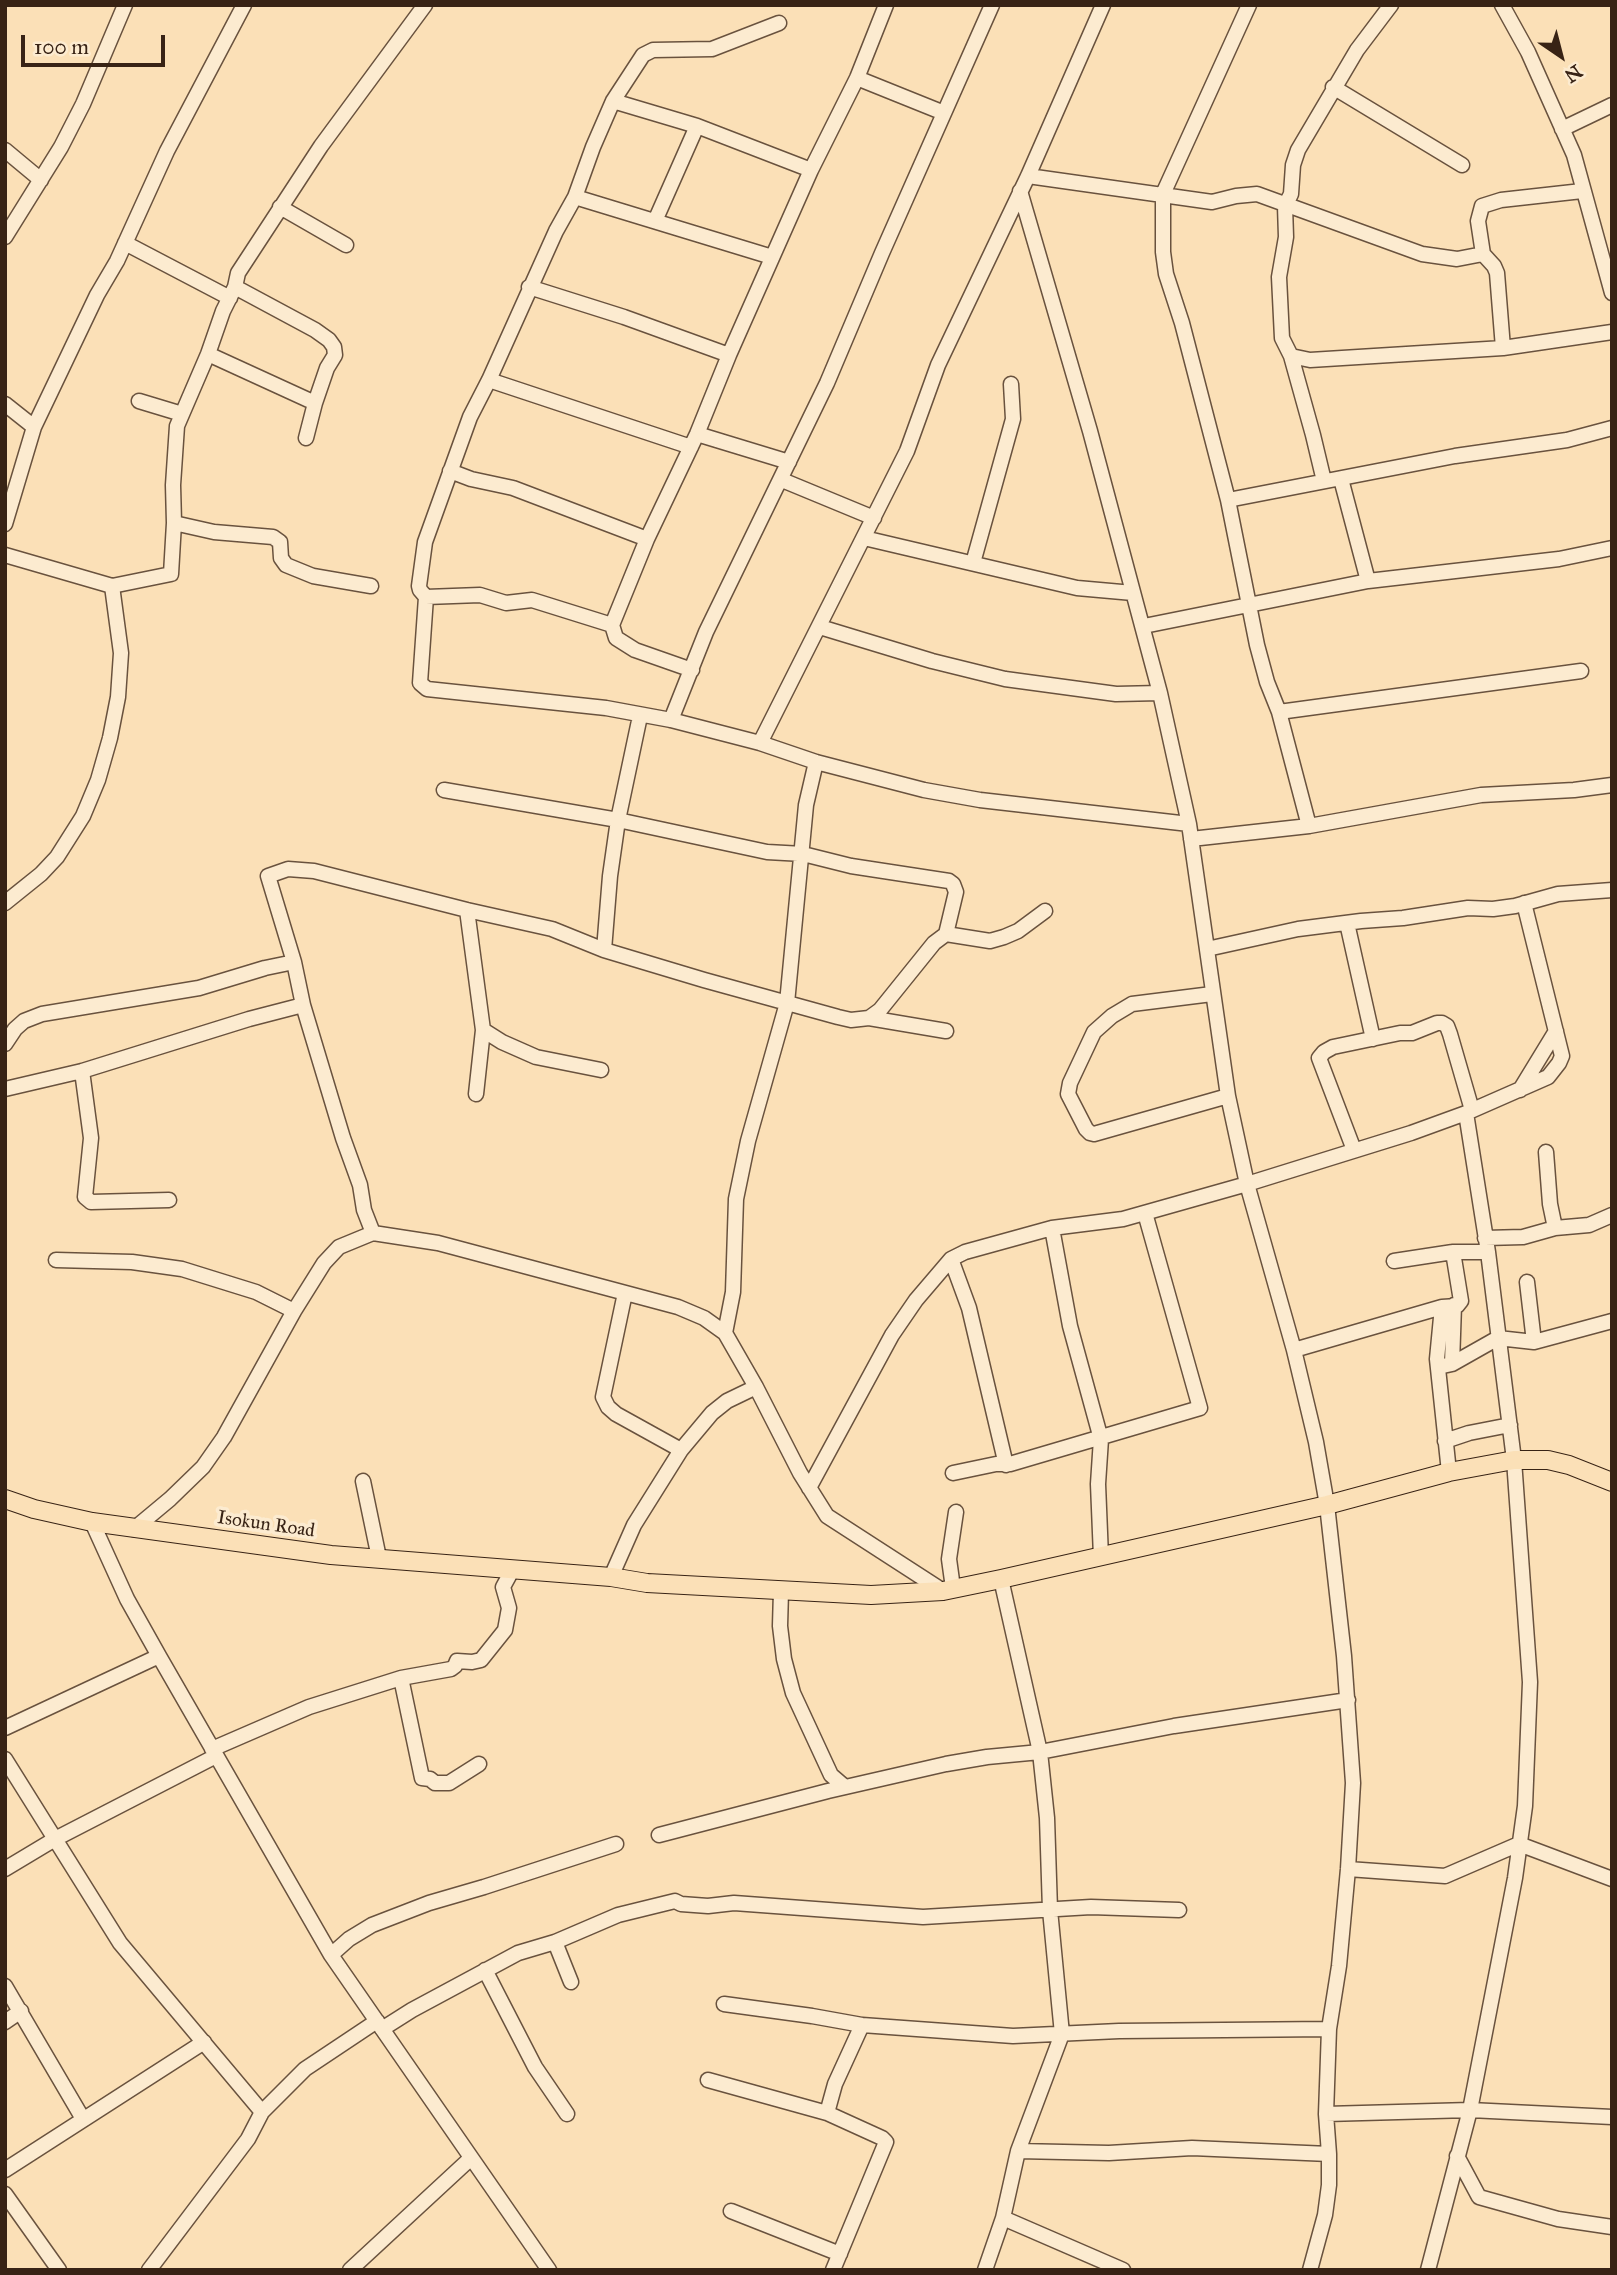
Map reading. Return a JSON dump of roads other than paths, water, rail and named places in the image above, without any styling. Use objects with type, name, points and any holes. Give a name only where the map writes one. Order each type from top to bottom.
[{"type":"main road","name":"Isokun Road","points":[[5,1499],[34,1509],[92,1522],[331,1555],[611,1577],[647,1583],[871,1595],[948,1589],[1001,1579],[1327,1505],[1449,1472],[1514,1460],[1548,1460],[1612,1482]]},
{"type":"street","points":[[5,237],[41,180],[83,104],[125,5]]},
{"type":"street","points":[[5,524],[34,427],[167,151],[244,5]]},
{"type":"street","points":[[5,555],[112,586],[171,574],[173,485],[177,446],[175,436],[181,414],[208,354],[238,273],[365,84],[425,5]]},
{"type":"street","points":[[692,670],[635,650],[616,638],[612,625],[647,539],[694,441],[772,257],[857,78],[886,5]]},
{"type":"street","points":[[671,720],[706,632],[828,383],[992,5]]},
{"type":"street","points":[[760,743],[907,451],[939,365],[1028,176],[1103,5]]},
{"type":"street","points":[[1249,5],[1163,194],[1163,252],[1166,274],[1182,323],[1228,500],[1257,645],[1279,712],[1309,826]]},
{"type":"street","points":[[1507,7],[1574,155],[1612,293]]},
{"type":"street","points":[[1324,481],[1291,356],[1282,338],[1279,277],[1286,237],[1286,206],[1293,186],[1295,157],[1333,86],[1388,8]]},
{"type":"street","points":[[779,23],[712,49],[653,50],[643,55],[613,101],[575,197],[555,231],[470,417],[425,542],[419,586],[426,597],[420,678],[426,689],[568,703],[671,720],[924,790],[1190,832],[1309,826],[1481,795],[1612,785]]},
{"type":"street","points":[[857,78],[944,113]]},
{"type":"street","points":[[1333,86],[1462,165]]},
{"type":"street","points":[[613,101],[697,126],[811,170]]},
{"type":"street","points":[[1562,129],[1612,105]]},
{"type":"street","points":[[655,221],[697,126]]},
{"type":"street","points":[[5,150],[41,180]]},
{"type":"street","points":[[1028,176],[1212,202],[1257,194],[1422,254],[1457,259],[1483,254]]},
{"type":"street","points":[[1020,191],[1090,431],[1160,693],[1190,832],[1228,1096],[1247,1184],[1294,1350],[1316,1442],[1327,1505],[1348,1700],[1353,1783],[1339,1966],[1329,2029],[1326,2114],[1329,2185],[1325,2215],[1310,2270]]},
{"type":"street","points":[[1503,348],[1497,273],[1483,254],[1478,221],[1482,206],[1501,200],[1582,191]]},
{"type":"street","points":[[575,197],[772,257]]},
{"type":"street","points":[[280,207],[346,245]]},
{"type":"street","points":[[124,243],[315,330],[329,340],[335,355],[327,368],[306,438]]},
{"type":"street","points":[[529,287],[624,317],[729,355]]},
{"type":"street","points":[[1291,356],[1310,360],[1503,348],[1612,332]]},
{"type":"street","points":[[208,354],[315,403]]},
{"type":"street","points":[[1298,381],[1310,360]]},
{"type":"street","points":[[489,380],[694,441],[789,462]]},
{"type":"street","points":[[973,563],[1013,419],[1011,384]]},
{"type":"street","points":[[139,401],[181,414]]},
{"type":"street","points":[[5,404],[34,427]]},
{"type":"street","points":[[1228,500],[1455,456],[1566,440],[1612,428]]},
{"type":"street","points":[[450,471],[471,479],[513,488],[647,539]]},
{"type":"street","points":[[1341,479],[1368,581]]},
{"type":"street","points":[[782,480],[874,518]]},
{"type":"street","points":[[174,523],[214,532],[273,537],[280,541],[281,558],[286,565],[313,576],[371,586]]},
{"type":"street","points":[[864,538],[1077,588],[1133,593]]},
{"type":"street","points":[[1144,626],[1250,607],[1368,581],[1559,559],[1612,548]]},
{"type":"street","points":[[5,903],[41,874],[57,857],[83,816],[98,780],[118,697],[121,653],[112,586]]},
{"type":"street","points":[[426,597],[480,594],[506,603],[532,600],[612,625]]},
{"type":"street","points":[[820,627],[932,661],[1006,679],[1116,694],[1160,693]]},
{"type":"street","points":[[1279,712],[1581,671]]},
{"type":"street","points":[[604,950],[618,820],[640,716]]},
{"type":"street","points":[[726,1333],[733,1292],[736,1199],[748,1141],[787,1003],[806,805],[816,762]]},
{"type":"street","points":[[443,790],[618,820],[767,852],[803,854],[851,866],[953,884],[956,892],[946,934],[934,943],[880,1010],[869,1018]]},
{"type":"street","points":[[373,1233],[303,1005],[294,962],[268,876],[288,869],[314,871],[552,929],[604,950],[704,981],[851,1020],[869,1018],[946,1031]]},
{"type":"street","points":[[1207,949],[1298,929],[1468,908],[1493,909],[1558,894],[1612,890]]},
{"type":"street","points":[[809,1488],[892,1335],[916,1300],[951,1259],[965,1251],[1052,1228],[1123,1219],[1247,1184],[1469,1112],[1548,1077],[1562,1056],[1524,903]]},
{"type":"street","points":[[467,910],[483,1030],[476,1094]]},
{"type":"street","points":[[946,934],[990,941],[1018,931],[1045,911]]},
{"type":"street","points":[[1347,923],[1373,1039]]},
{"type":"street","points":[[5,1044],[24,1021],[42,1014],[199,988],[294,962]]},
{"type":"street","points":[[1212,994],[1132,1004],[1112,1016],[1094,1032],[1070,1083],[1068,1094],[1086,1129],[1094,1134],[1228,1096]]},
{"type":"street","points":[[5,1089],[82,1071],[303,1005]]},
{"type":"street","points":[[1354,1150],[1319,1058],[1333,1047],[1412,1033],[1437,1023],[1447,1026],[1469,1112],[1510,1425],[1530,1682],[1525,1806],[1512,1890],[1470,2110],[1428,2270]]},
{"type":"street","points":[[483,1030],[536,1057],[601,1070]]},
{"type":"street","points":[[1520,1090],[1524,1079],[1535,1067],[1556,1031]]},
{"type":"street","points":[[1534,1083],[1535,1067]]},
{"type":"street","points":[[82,1071],[91,1138],[85,1196],[91,1202],[169,1200]]},
{"type":"street","points":[[1349,1135],[1382,1142]]},
{"type":"street","points":[[1546,1152],[1550,1204],[1555,1228]]},
{"type":"street","points":[[953,1473],[996,1464],[1006,1465],[1200,1408],[1145,1213]]},
{"type":"street","points":[[1394,1261],[1453,1252],[1555,1228],[1589,1225],[1612,1215]]},
{"type":"street","points":[[1052,1228],[1070,1326],[1101,1439],[1098,1484],[1101,1557]]},
{"type":"street","points":[[134,1529],[203,1467],[224,1437],[318,1271],[339,1247],[373,1233],[438,1243],[678,1307],[704,1318],[726,1333],[809,1488],[827,1516],[948,1589],[949,1559],[956,1512]]},
{"type":"street","points":[[1294,1350],[1448,1306],[1457,1306],[1461,1301],[1453,1252]]},
{"type":"street","points":[[951,1259],[972,1320],[1006,1465]]},
{"type":"street","points":[[56,1261],[132,1262],[182,1269],[256,1292],[294,1311]]},
{"type":"street","points":[[1527,1282],[1534,1342]]},
{"type":"street","points":[[625,1293],[603,1397],[608,1407],[616,1414],[681,1450]]},
{"type":"street","points":[[1448,1306],[1445,1441],[1449,1472]]},
{"type":"street","points":[[1445,1366],[1498,1338],[1534,1342],[1612,1321]]},
{"type":"street","points":[[611,1577],[634,1524],[681,1450],[719,1407],[756,1387]]},
{"type":"street","points":[[1445,1441],[1510,1425]]},
{"type":"street","points":[[363,1481],[379,1558]]},
{"type":"street","points":[[92,1522],[127,1599],[331,1955],[550,2270]]},
{"type":"street","points":[[5,1869],[214,1752],[309,1707],[401,1678],[450,1669],[457,1661],[481,1660],[505,1629],[509,1608],[503,1587],[509,1576],[524,1570]]},
{"type":"street","points":[[985,2270],[1003,2218],[1018,2151],[1062,2034],[1050,1910],[1047,1818],[1040,1752],[1001,1579]]},
{"type":"street","points":[[781,1591],[780,1626],[784,1659],[793,1693],[831,1775],[845,1787]]},
{"type":"street","points":[[5,1728],[159,1656]]},
{"type":"street","points":[[401,1678],[422,1778],[435,1783],[449,1783],[479,1764]]},
{"type":"street","points":[[659,1835],[828,1791],[946,1764],[1040,1752],[1174,1726],[1348,1700]]},
{"type":"street","points":[[5,1759],[120,1943],[262,2112]]},
{"type":"street","points":[[828,1791],[831,1775]]},
{"type":"street","points":[[331,1955],[349,1939],[372,1925],[429,1903],[616,1844]]},
{"type":"street","points":[[1348,1869],[1444,1876],[1519,1844],[1612,1879]]},
{"type":"street","points":[[149,2270],[248,2139],[262,2112],[305,2069],[379,2025],[518,1953],[555,1942],[618,1915],[678,1903],[708,1906],[734,1903],[923,1917],[1091,1907],[1179,1910]]},
{"type":"street","points":[[555,1942],[571,1982]]},
{"type":"street","points":[[485,1970],[535,2067],[567,2114]]},
{"type":"street","points":[[5,1986],[83,2119]]},
{"type":"street","points":[[724,2004],[812,2015],[862,2025],[1013,2036],[1329,2029]]},
{"type":"street","points":[[5,2022],[21,2011]]},
{"type":"street","points":[[827,2113],[835,2084],[862,2025]]},
{"type":"street","points":[[5,2170],[204,2042]]},
{"type":"street","points":[[708,2080],[827,2113],[886,2142],[833,2270]]},
{"type":"street","points":[[1326,2114],[1470,2110],[1612,2117]]},
{"type":"street","points":[[1018,2151],[1109,2153],[1192,2148],[1329,2154]]},
{"type":"street","points":[[1457,2156],[1479,2197],[1558,2219],[1612,2227]]},
{"type":"street","points":[[349,2270],[471,2158]]},
{"type":"street","points":[[5,2194],[59,2270]]},
{"type":"street","points":[[731,2211],[840,2255]]},
{"type":"street","points":[[1003,2218],[1123,2270]]}]
